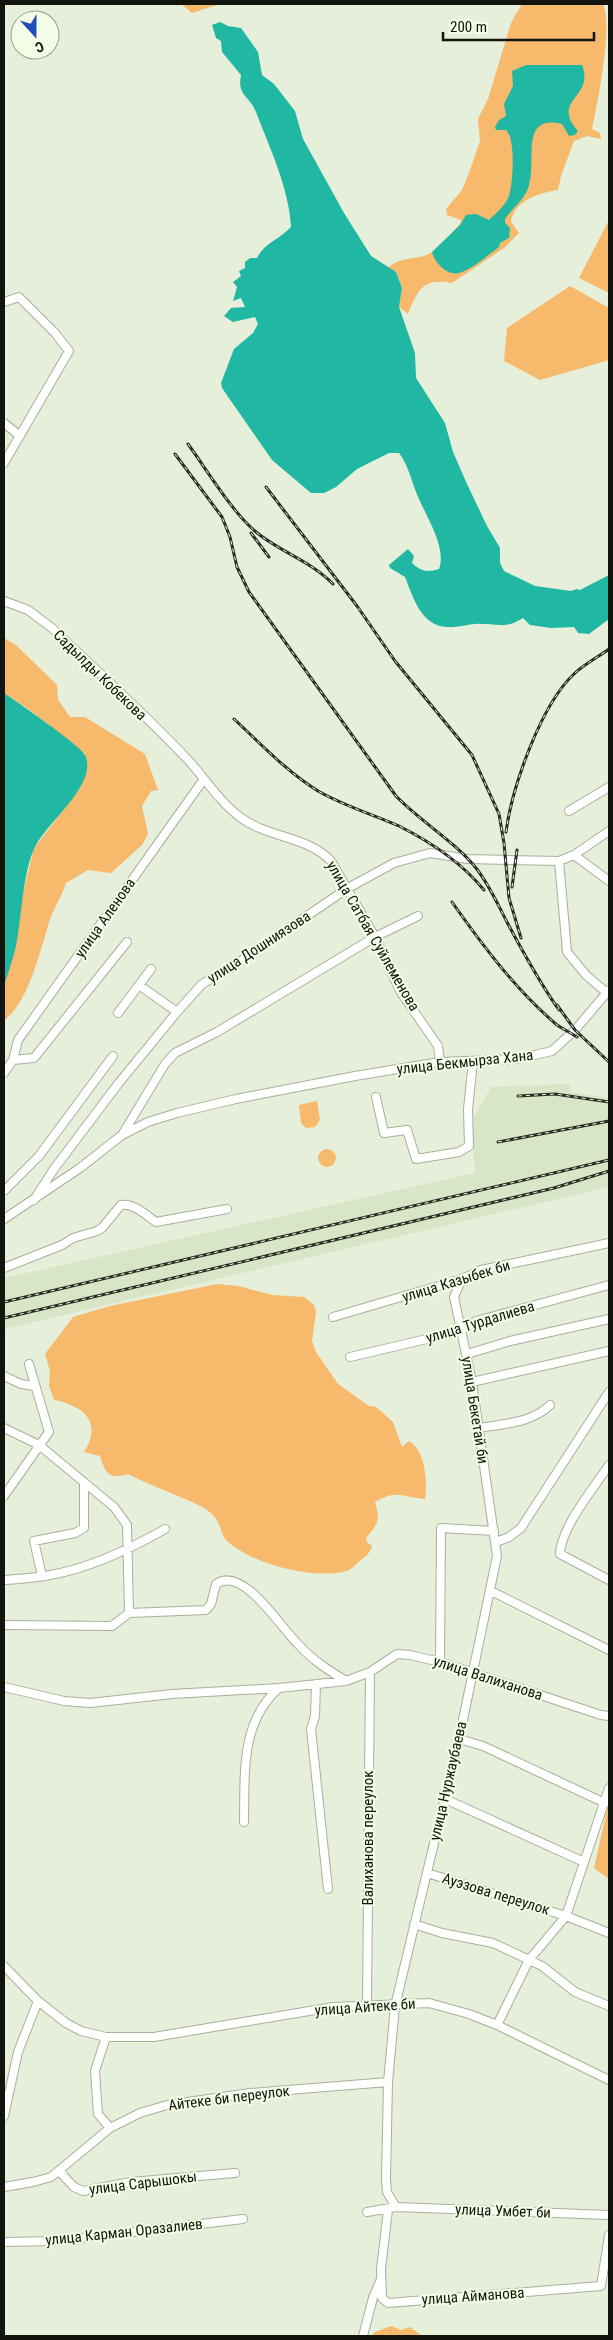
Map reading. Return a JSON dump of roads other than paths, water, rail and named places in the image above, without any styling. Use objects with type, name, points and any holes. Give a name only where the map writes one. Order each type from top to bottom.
[{"type":"street","points":[[4,302],[19,297],[55,333],[69,351],[4,463]]},
{"type":"street","points":[[4,423],[20,436]]},
{"type":"street","name":"Садылды Кобекова","points":[[4,601],[28,610],[52,628],[189,761]]},
{"type":"street","name":"улица Сатбая Суйлеменова","points":[[189,761],[221,799],[246,821],[258,828],[313,847],[324,853],[332,861],[375,937],[400,991],[438,1046],[440,1062]]},
{"type":"street","name":"улица Аленова","points":[[4,1073],[13,1060],[18,1040],[204,779]]},
{"type":"street","points":[[569,811],[609,787]]},
{"type":"street","name":"улица Дошниязова","points":[[34,1200],[54,1169],[118,1084],[202,984],[229,969],[348,888],[394,863],[430,853],[468,859],[559,861],[574,855],[609,831]]},
{"type":"street","points":[[574,855],[609,881]]},
{"type":"street","points":[[559,861],[567,952],[586,975],[608,992]]},
{"type":"street","points":[[4,1219],[80,1168],[122,1135],[165,1064],[175,1053],[217,1032],[375,937],[418,916]]},
{"type":"street","name":"улица Аленова","points":[[13,1060],[34,1058],[126,942]]},
{"type":"street","points":[[118,1012],[151,969]]},
{"type":"street","points":[[139,985],[177,1012]]},
{"type":"street","name":"улица Бекмырза Хана","points":[[122,1135],[148,1122],[236,1099],[440,1062],[517,1059],[552,1051],[575,1030],[608,992]]},
{"type":"street","points":[[4,1191],[39,1156],[113,1056]]},
{"type":"street","points":[[376,1097],[384,1133],[407,1130],[416,1159],[459,1152],[469,1146],[468,1109],[473,1061]]},
{"type":"street","points":[[4,1268],[62,1245],[73,1238],[97,1231],[102,1228],[122,1205],[128,1204],[134,1207],[156,1222],[227,1209]]},
{"type":"street","name":"улица Казыбек би","points":[[333,1317],[462,1280],[481,1270],[609,1243]]},
{"type":"street","name":"улица Бекетай би","points":[[462,1280],[454,1297],[472,1382],[496,1542]]},
{"type":"street","name":"улица Турдалиева","points":[[350,1357],[462,1331],[476,1321],[609,1286]]},
{"type":"street","points":[[467,1354],[519,1339],[609,1319]]},
{"type":"street","points":[[472,1382],[609,1351]]},
{"type":"street","points":[[4,1496],[49,1432],[29,1364]]},
{"type":"street","points":[[4,1376],[21,1384],[34,1386]]},
{"type":"street","points":[[496,1542],[509,1537],[521,1528],[609,1392]]},
{"type":"street","points":[[479,1428],[526,1419],[541,1414],[550,1405]]},
{"type":"street","points":[[4,1428],[39,1445],[114,1507],[128,1525],[129,1614]]},
{"type":"street","points":[[609,1465],[572,1521],[561,1546],[560,1554],[609,1580]]},
{"type":"street","points":[[42,1576],[34,1541],[75,1533],[84,1528],[84,1484]]},
{"type":"street","points":[[440,1662],[441,1528],[494,1531]]},
{"type":"street","points":[[4,1580],[42,1576],[77,1569],[129,1549],[165,1529]]},
{"type":"street","name":"улица Нуржаубаева","points":[[392,2208],[387,2192],[386,2179],[388,2082],[395,2006],[459,1739],[491,1591],[497,1556],[496,1542]]},
{"type":"street","points":[[4,1625],[112,1626],[129,1614],[206,1610],[211,1604],[216,1584],[222,1580],[229,1579],[243,1586],[270,1611],[296,1643],[324,1667],[346,1681]]},
{"type":"street","points":[[491,1591],[609,1650]]},
{"type":"street","name":"улица Валиханова","points":[[4,1687],[64,1701],[90,1703],[172,1694],[279,1688],[346,1681],[370,1672],[397,1654],[440,1662],[609,1716]]},
{"type":"street","name":"Валиханова переулок","points":[[367,2005],[370,1672]]},
{"type":"street","points":[[316,1684],[315,1716],[310,1729],[328,1889]]},
{"type":"street","points":[[244,1822],[247,1748],[250,1730],[266,1699],[279,1688]]},
{"type":"street","points":[[459,1739],[483,1746],[605,1803]]},
{"type":"street","points":[[497,2025],[529,1960],[566,1916],[609,1788]]},
{"type":"street","points":[[445,1799],[584,1862]]},
{"type":"street","name":"Ауэзова переулок","points":[[426,1873],[566,1916],[609,1933]]},
{"type":"street","points":[[414,1924],[493,1943],[542,1966],[575,1992],[609,2006]]},
{"type":"street","name":"улица Айтеке би","points":[[4,1966],[38,2001],[66,2023],[81,2031],[106,2037],[154,2036],[333,2007],[395,2006],[428,2003],[469,2014],[497,2025],[609,2080]]},
{"type":"street","points":[[4,2116],[18,2052],[38,2001]]},
{"type":"street","points":[[106,2037],[95,2071],[98,2114],[110,2128]]},
{"type":"street","name":"Айтеке би переулок","points":[[4,2186],[41,2181],[59,2171],[110,2128],[140,2113],[194,2100],[250,2093],[388,2082]]},
{"type":"street","name":"улица Сарышокы","points":[[59,2171],[74,2187],[83,2191],[132,2182],[235,2173]]},
{"type":"street","name":"улица Умбет би","points":[[367,2212],[392,2208],[609,2215]]},
{"type":"street","name":"улица Айманова","points":[[392,2208],[381,2278],[382,2298],[388,2303],[601,2286],[609,2235]]},
{"type":"street","name":"улица Карман Оразалиев","points":[[4,2242],[56,2241],[243,2219]]},
{"type":"street","points":[[363,2336],[373,2298],[381,2278]]},
{"type":"water","points":[[220,22],[228,26],[241,28],[258,52],[262,75],[274,84],[295,111],[303,139],[344,213],[371,256],[396,272],[402,288],[399,307],[415,353],[416,378],[445,423],[453,452],[467,484],[500,548],[500,563],[504,571],[535,586],[571,591],[580,590],[609,575],[609,619],[589,634],[578,633],[574,627],[551,628],[530,625],[523,618],[507,625],[478,624],[447,627],[431,622],[419,609],[405,577],[390,568],[389,565],[408,549],[414,556],[412,563],[418,568],[428,571],[439,569],[441,561],[435,533],[399,453],[389,453],[357,469],[336,487],[324,493],[311,493],[272,460],[222,388],[221,383],[234,349],[253,333],[258,324],[255,317],[233,322],[224,316],[231,308],[245,307],[241,298],[233,301],[237,287],[233,282],[241,276],[239,271],[245,268],[245,262],[250,258],[257,258],[267,245],[291,227],[287,198],[273,154],[256,112],[242,91],[241,75],[222,52],[221,41],[216,38],[212,25]]},
{"type":"water","points":[[526,65],[582,65],[583,85],[570,105],[569,112],[571,121],[578,131],[575,135],[569,136],[562,124],[549,123],[540,126],[532,142],[529,185],[522,199],[505,219],[505,223],[510,228],[509,238],[500,243],[499,247],[477,264],[462,272],[452,273],[439,265],[432,252],[460,225],[466,215],[476,214],[489,220],[508,199],[512,181],[511,142],[506,130],[496,130],[495,127],[499,120],[506,116],[504,104],[513,86],[512,71]]},
{"type":"water","points":[[4,693],[81,750],[85,755],[87,767],[78,791],[34,849],[27,872],[16,946],[4,986]]},
{"type":"railway","points":[[188,444],[247,524],[265,539],[315,569],[333,584]]},
{"type":"railway","points":[[175,454],[222,517],[230,537],[237,567],[249,592],[396,796],[476,868],[490,889],[532,968],[559,1010]]},
{"type":"railway","points":[[266,487],[357,606],[395,661],[472,755],[499,814],[504,843],[509,898],[521,938]]},
{"type":"railway","points":[[251,533],[269,557]]},
{"type":"railway","points":[[506,832],[509,814],[530,747],[551,705],[575,673],[609,649]]},
{"type":"railway","points":[[234,719],[274,757],[318,791],[399,826],[423,839],[466,870],[484,890]]},
{"type":"railway","points":[[512,887],[517,850]]},
{"type":"railway","points":[[452,902],[488,951],[514,982],[557,1025],[577,1037]]},
{"type":"railway","points":[[557,1005],[575,1030],[609,1062]]},
{"type":"railway","points":[[518,1096],[555,1094],[609,1102]]},
{"type":"railway","points":[[498,1142],[609,1121]]},
{"type":"railway","points":[[4,1302],[609,1160]]},
{"type":"railway","points":[[4,1318],[554,1188],[609,1171]]}]
